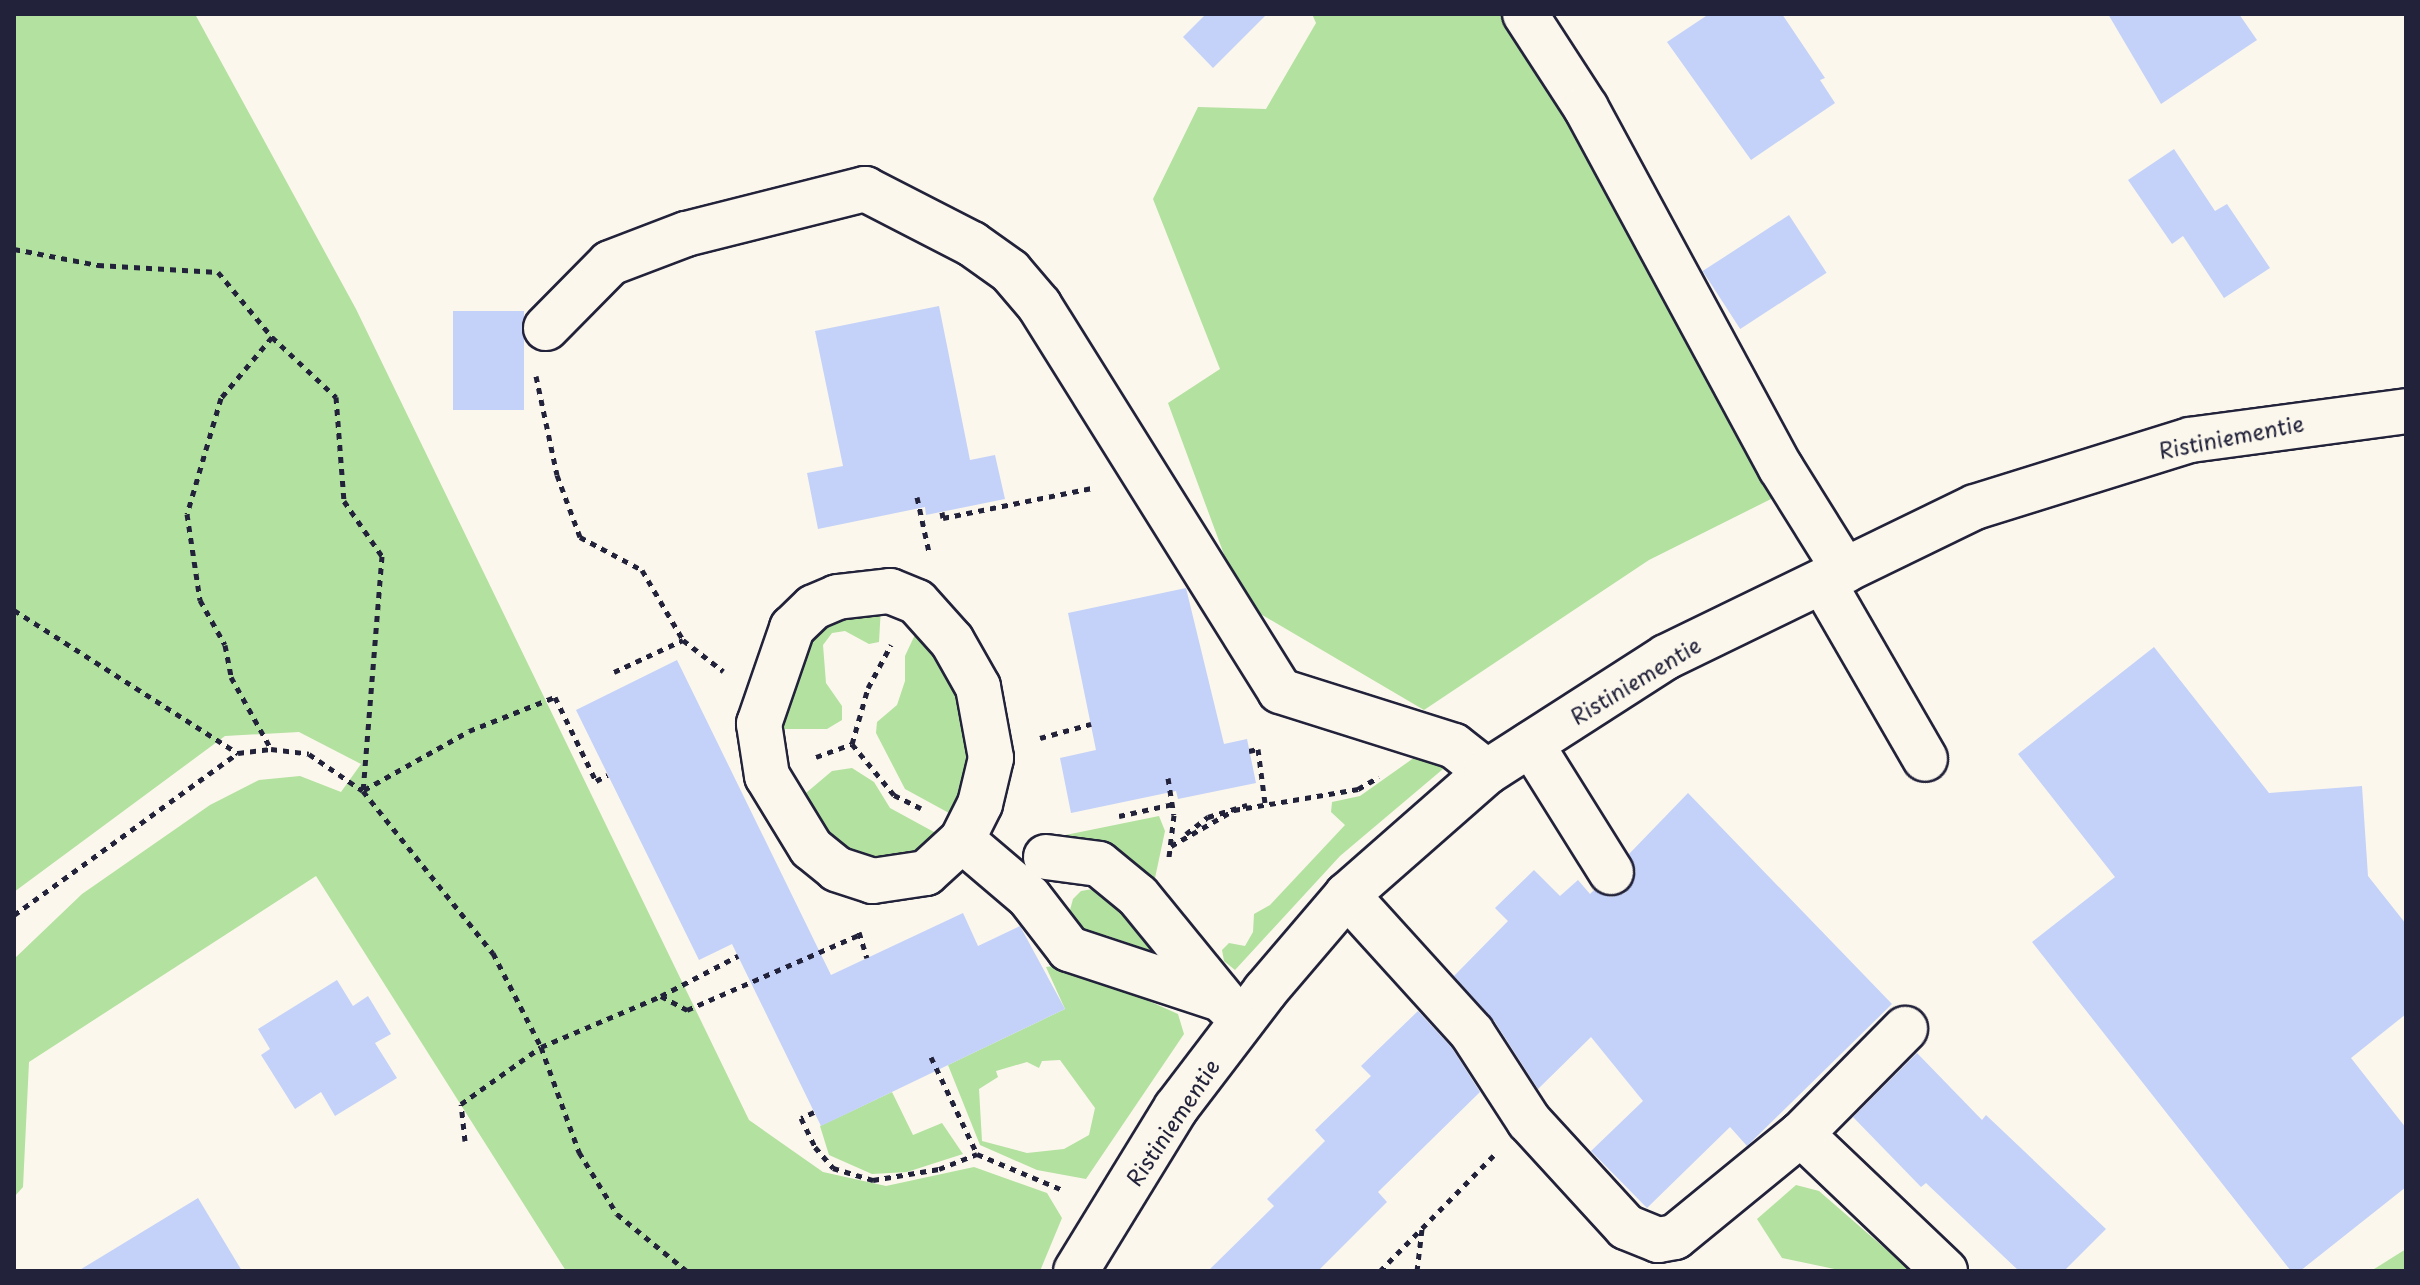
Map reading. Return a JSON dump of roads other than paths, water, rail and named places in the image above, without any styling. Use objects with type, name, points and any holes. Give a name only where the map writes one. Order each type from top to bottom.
[{"type":"street","points":[[1525,14],[1586,108],[1781,468],[1925,759]]},
{"type":"street","points":[[546,328],[610,263],[686,234],[865,189],[972,244],[1010,271],[1039,305],[1280,691],[1454,746],[1487,772]]},
{"type":"street","name":"Ristiniementie","points":[[1076,1271],[1176,1108],[1232,1009],[1347,895],[1487,772],[1666,657],[1975,507],[2092,468],[2190,440],[2406,411]]},
{"type":"street","points":[[890,591],[917,602],[952,641],[978,687],[991,758],[965,835],[926,873],[873,881],[837,869],[811,848],[767,776],[759,724],[770,684],[792,628],[814,607],[837,597],[890,591]]},
{"type":"street","points":[[1531,744],[1611,872]]},
{"type":"street","points":[[965,835],[1029,897],[1069,949],[1232,1009]]},
{"type":"street","points":[[1046,857],[1074,857],[1109,872],[1138,896],[1232,1009]]},
{"type":"street","points":[[1347,895],[1472,1033],[1529,1121],[1626,1227],[1658,1240],[1695,1225],[1801,1134],[1905,1029]]},
{"type":"street","points":[[1801,1134],[1945,1271]]}]
